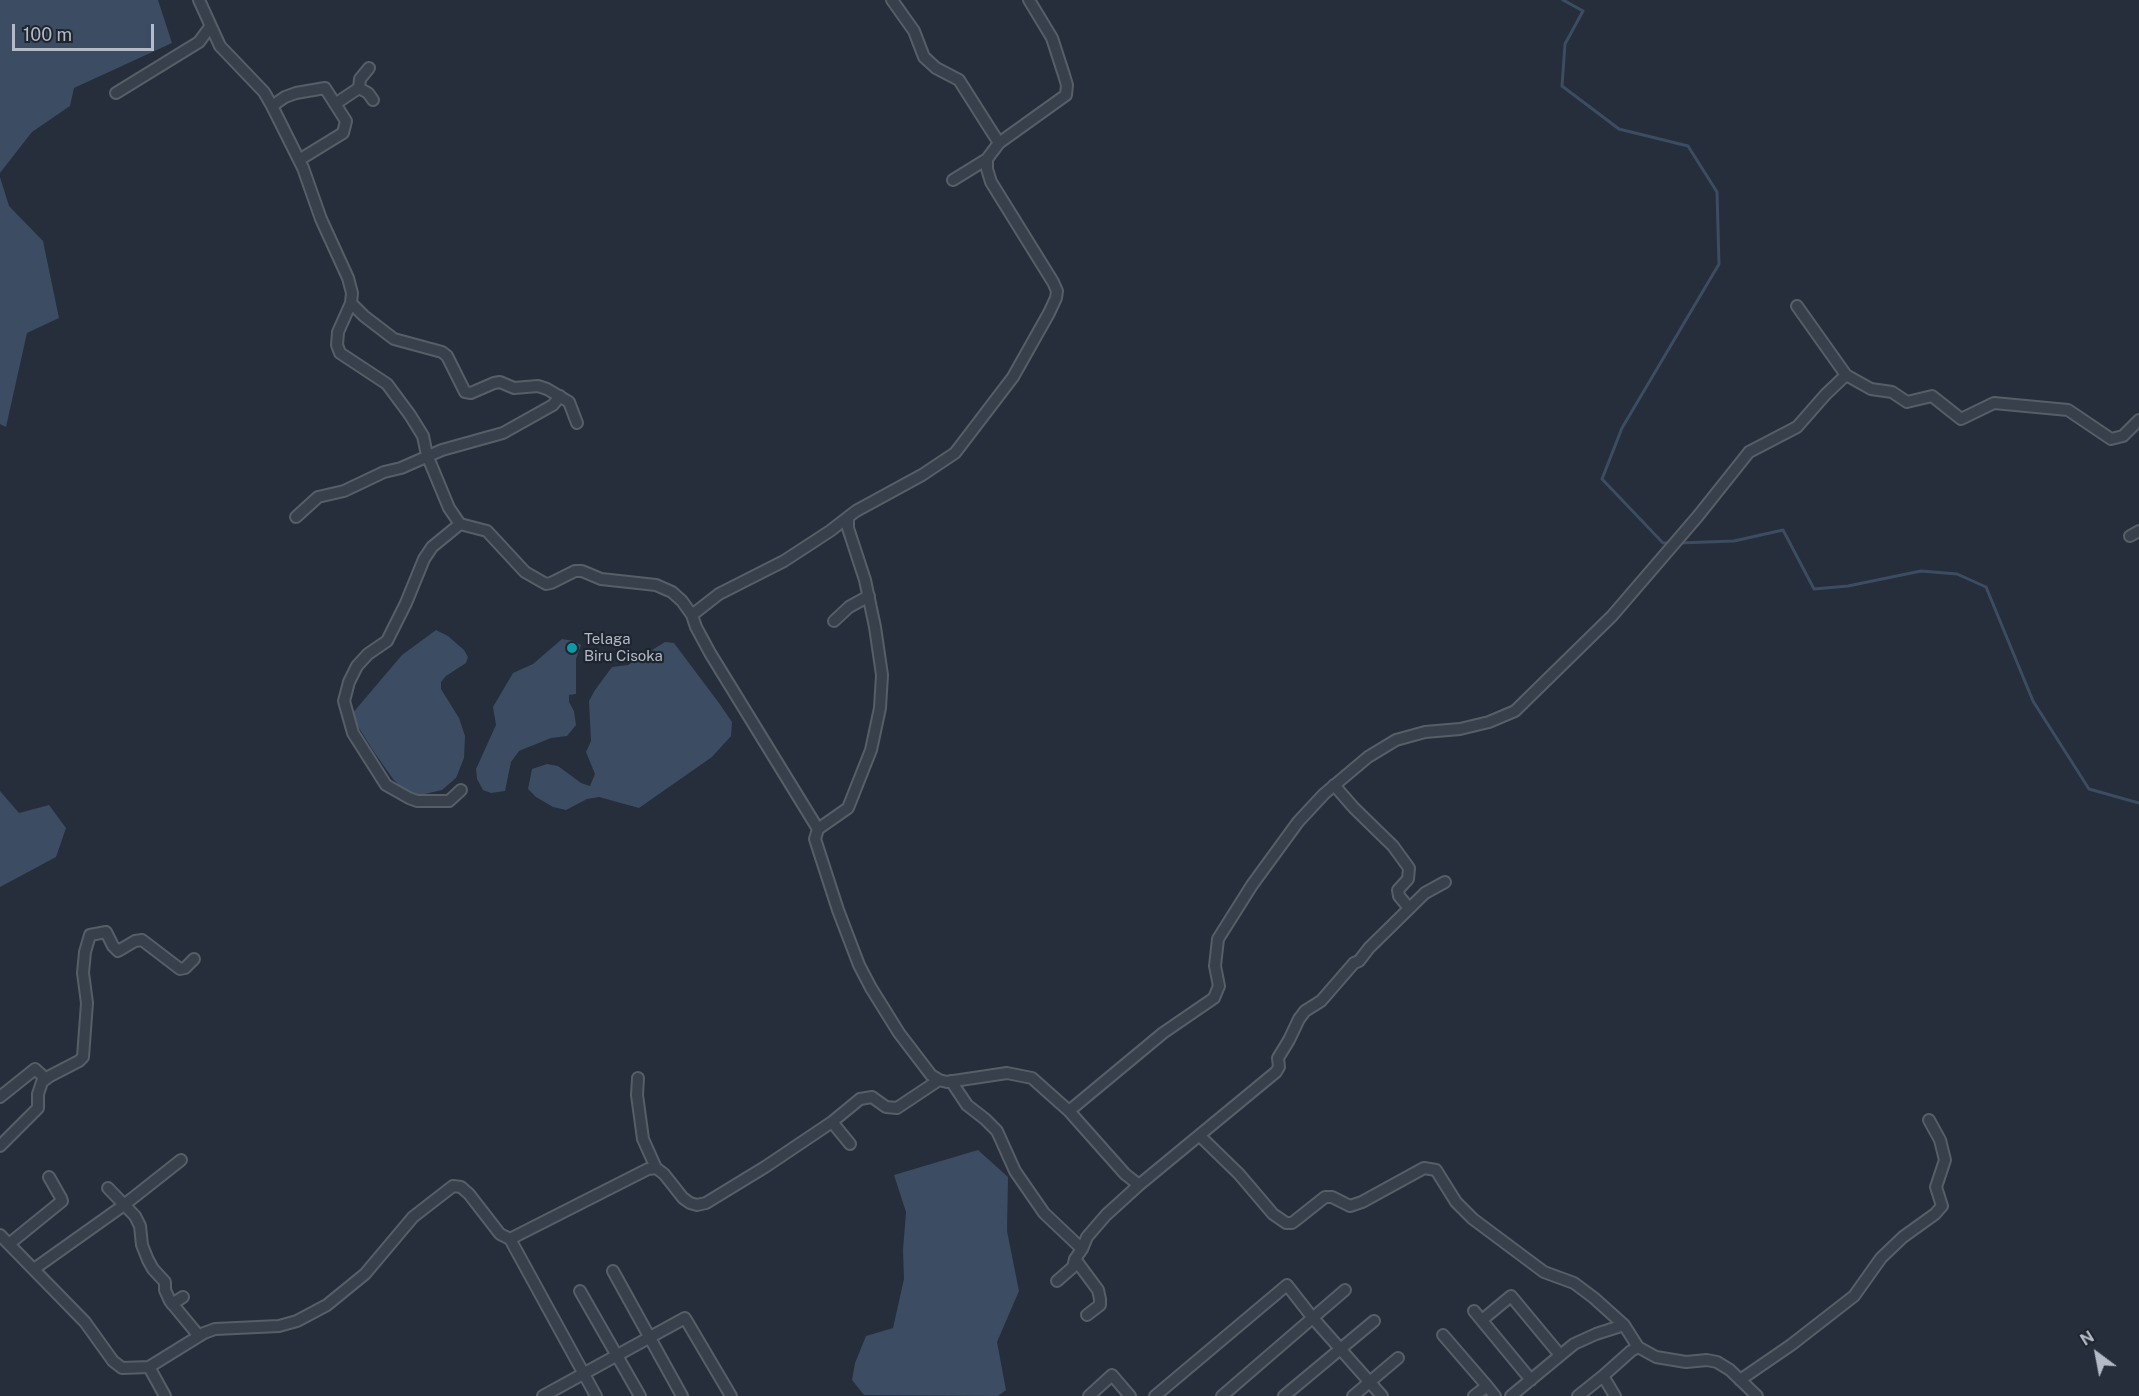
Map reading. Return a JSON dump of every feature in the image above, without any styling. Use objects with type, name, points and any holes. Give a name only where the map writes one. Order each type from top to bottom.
[{"type":"street","points":[[199,0],[220,46],[264,92],[272,106],[299,160],[321,219],[348,278],[352,293],[351,303],[338,332],[337,345],[340,353],[387,384],[423,436],[427,455],[449,508],[460,524],[487,531],[525,572],[537,581],[546,584],[575,571],[582,571],[601,579],[656,585],[672,592],[692,615],[710,653],[818,830]]},
{"type":"street","points":[[892,0],[914,31],[924,57],[936,68],[959,80],[999,143]]},
{"type":"street","points":[[953,180],[987,159],[999,143],[1066,95],[1067,85],[1052,38],[1029,0]]},
{"type":"street","points":[[116,93],[199,42],[210,27]]},
{"type":"street","points":[[335,104],[359,88],[360,79],[369,68]]},
{"type":"street","points":[[272,106],[296,93],[313,92],[325,88],[346,121],[344,133],[299,160]]},
{"type":"street","points":[[359,88],[368,93],[373,100]]},
{"type":"street","points":[[692,615],[719,594],[784,561],[855,511],[949,457],[962,446],[1013,377],[1056,298],[1057,291],[991,183],[987,159]]},
{"type":"street","points":[[351,303],[372,324],[394,339],[442,352],[447,356],[463,389],[468,393],[494,382],[514,388],[538,386],[569,402],[577,423]]},
{"type":"street","points":[[1797,306],[1846,375],[1871,389],[1892,392],[1907,402],[1932,396],[1961,419],[1994,403],[2068,410],[2111,439],[2123,436],[2139,420]]},
{"type":"street","points":[[1069,1111],[1163,1034],[1218,993],[1220,986],[1215,966],[1218,939],[1252,885],[1298,822],[1334,785],[1368,757],[1395,740],[1425,732],[1460,729],[1489,722],[1515,711],[1612,616],[1749,452],[1797,427],[1846,375]]},
{"type":"street","points":[[296,517],[318,497],[344,491],[427,455],[503,433],[553,405],[560,396]]},
{"type":"street","points":[[848,517],[848,528],[869,596],[882,675],[880,708],[871,750],[848,808],[818,830],[815,839],[859,965],[899,1033],[926,1071],[939,1080],[951,1081],[1006,1073],[1027,1076],[1042,1085],[1069,1111],[1125,1174],[1139,1185]]},
{"type":"street","points":[[460,524],[432,547],[424,559],[387,641],[368,654],[357,666],[349,682],[344,701],[353,733],[386,785],[417,801],[449,801],[461,789]]},
{"type":"street","points":[[834,621],[849,607],[869,596]]},
{"type":"street","points":[[1334,785],[1393,846],[1409,867],[1408,879],[1398,890],[1399,896],[1409,908]]},
{"type":"street","points":[[1057,1281],[1073,1268],[1075,1259],[1082,1250],[1087,1237],[1106,1215],[1276,1072],[1279,1067],[1278,1058],[1305,1011],[1322,1001],[1354,963],[1359,961],[1425,893],[1445,882]]},
{"type":"street","points":[[0,1146],[39,1108],[38,1094],[42,1082],[80,1061],[84,1054],[87,1003],[82,973],[90,935],[106,932],[118,951],[135,941],[142,940],[180,969],[185,968],[194,959]]},
{"type":"street","points":[[0,1097],[35,1069],[46,1079]]},
{"type":"street","points":[[638,1078],[637,1095],[643,1139],[656,1168],[690,1203],[697,1205],[706,1203],[765,1167],[832,1122],[864,1097],[872,1096],[886,1107],[897,1108],[939,1080]]},
{"type":"street","points":[[951,1081],[967,1105],[997,1131],[1015,1171],[1044,1213],[1082,1250]]},
{"type":"street","points":[[1740,1380],[1791,1345],[1854,1296],[1881,1258],[1942,1206],[1936,1187],[1945,1160],[1940,1140],[1929,1120]]},
{"type":"street","points":[[832,1122],[850,1144]]},
{"type":"street","points":[[1199,1137],[1203,1138],[1232,1167],[1273,1214],[1286,1223],[1292,1223],[1325,1197],[1332,1197],[1350,1206],[1370,1198],[1424,1168],[1436,1170],[1456,1202],[1473,1219],[1544,1272],[1574,1283],[1624,1325],[1638,1347],[1656,1357],[1686,1362],[1707,1360],[1717,1362],[1730,1370],[1757,1396]]},
{"type":"street","points":[[34,1269],[124,1205],[181,1160]]},
{"type":"street","points":[[510,1239],[648,1169],[656,1168]]},
{"type":"street","points":[[9,1244],[62,1202],[49,1177]]},
{"type":"street","points":[[0,1235],[84,1322],[113,1361],[122,1368],[149,1367],[199,1336],[215,1329],[279,1326],[297,1321],[327,1305],[365,1274],[413,1217],[453,1186],[461,1187],[500,1234],[510,1239],[596,1396]]},
{"type":"street","points":[[108,1188],[135,1216],[140,1226],[145,1253],[153,1269],[165,1281],[166,1302],[199,1336]]},
{"type":"street","points":[[1075,1259],[1098,1290],[1100,1299],[1100,1305],[1087,1315]]},
{"type":"street","points":[[613,1270],[682,1396]]},
{"type":"street","points":[[1155,1396],[1287,1285],[1312,1317],[1382,1396]]},
{"type":"street","points":[[1222,1396],[1345,1290]]},
{"type":"street","points":[[580,1291],[640,1396]]},
{"type":"street","points":[[1482,1320],[1511,1296],[1560,1355]]},
{"type":"street","points":[[166,1302],[183,1297]]},
{"type":"street","points":[[1474,1311],[1531,1380]]},
{"type":"street","points":[[549,1395],[686,1318],[731,1396]]},
{"type":"street","points":[[1284,1396],[1374,1321]]},
{"type":"street","points":[[1511,1396],[1574,1344],[1624,1325]]},
{"type":"street","points":[[1443,1335],[1495,1396]]},
{"type":"street","points":[[1578,1396],[1638,1347]]},
{"type":"street","points":[[1353,1396],[1398,1358]]},
{"type":"street","points":[[149,1367],[165,1396]]},
{"type":"street","points":[[1089,1396],[1112,1375],[1130,1396]]},
{"type":"street","points":[[1603,1376],[1615,1396]]},
{"type":"street","points":[[1474,1396],[1487,1386]]},
{"type":"water","points":[[0,0],[158,0],[172,43],[74,88],[70,106],[32,132],[0,173]]},
{"type":"water","points":[[0,177],[9,206],[43,241],[59,318],[27,333],[6,427],[0,424]]},
{"type":"water","points":[[436,630],[448,636],[464,650],[468,657],[466,663],[441,682],[441,689],[459,718],[465,736],[464,758],[456,778],[442,790],[425,794],[408,794],[393,779],[351,715],[402,655]]},
{"type":"water","name":"Telaga Biru Cisoka","points":[[562,639],[581,645],[576,659],[576,694],[569,695],[576,725],[567,736],[551,738],[519,751],[511,762],[505,791],[491,793],[483,790],[477,779],[476,769],[496,725],[493,707],[513,673],[533,664]]},
{"type":"water","name":"Telaga Biru Cisoka","points":[[665,642],[674,643],[719,703],[732,722],[731,736],[712,757],[639,808],[599,797],[587,799],[566,810],[553,807],[536,797],[528,789],[532,769],[547,764],[558,766],[581,783],[590,786],[595,774],[586,752],[591,741],[589,701],[612,667],[628,665]]},
{"type":"water","points":[[0,791],[19,813],[49,805],[66,828],[56,857],[0,887]]},
{"type":"water","points":[[978,1150],[1008,1177],[1007,1231],[1019,1291],[997,1342],[1006,1390],[998,1396],[864,1395],[852,1380],[855,1363],[866,1336],[893,1328],[904,1279],[903,1250],[906,1212],[894,1175]]},
{"type":"waterway","points":[[1563,0],[1583,11],[1565,44],[1562,86],[1619,129],[1688,146],[1717,192],[1719,264],[1622,428],[1602,479],[1663,543],[1670,543]]},
{"type":"waterway","points":[[1679,543],[1734,541],[1783,530],[1814,589],[1848,586],[1921,571],[1957,574],[1986,587],[2033,701],[2089,789],[2139,803]]},
{"type":"place","name":"Telaga Biru Cisoka","points":[[572,648]]}]
